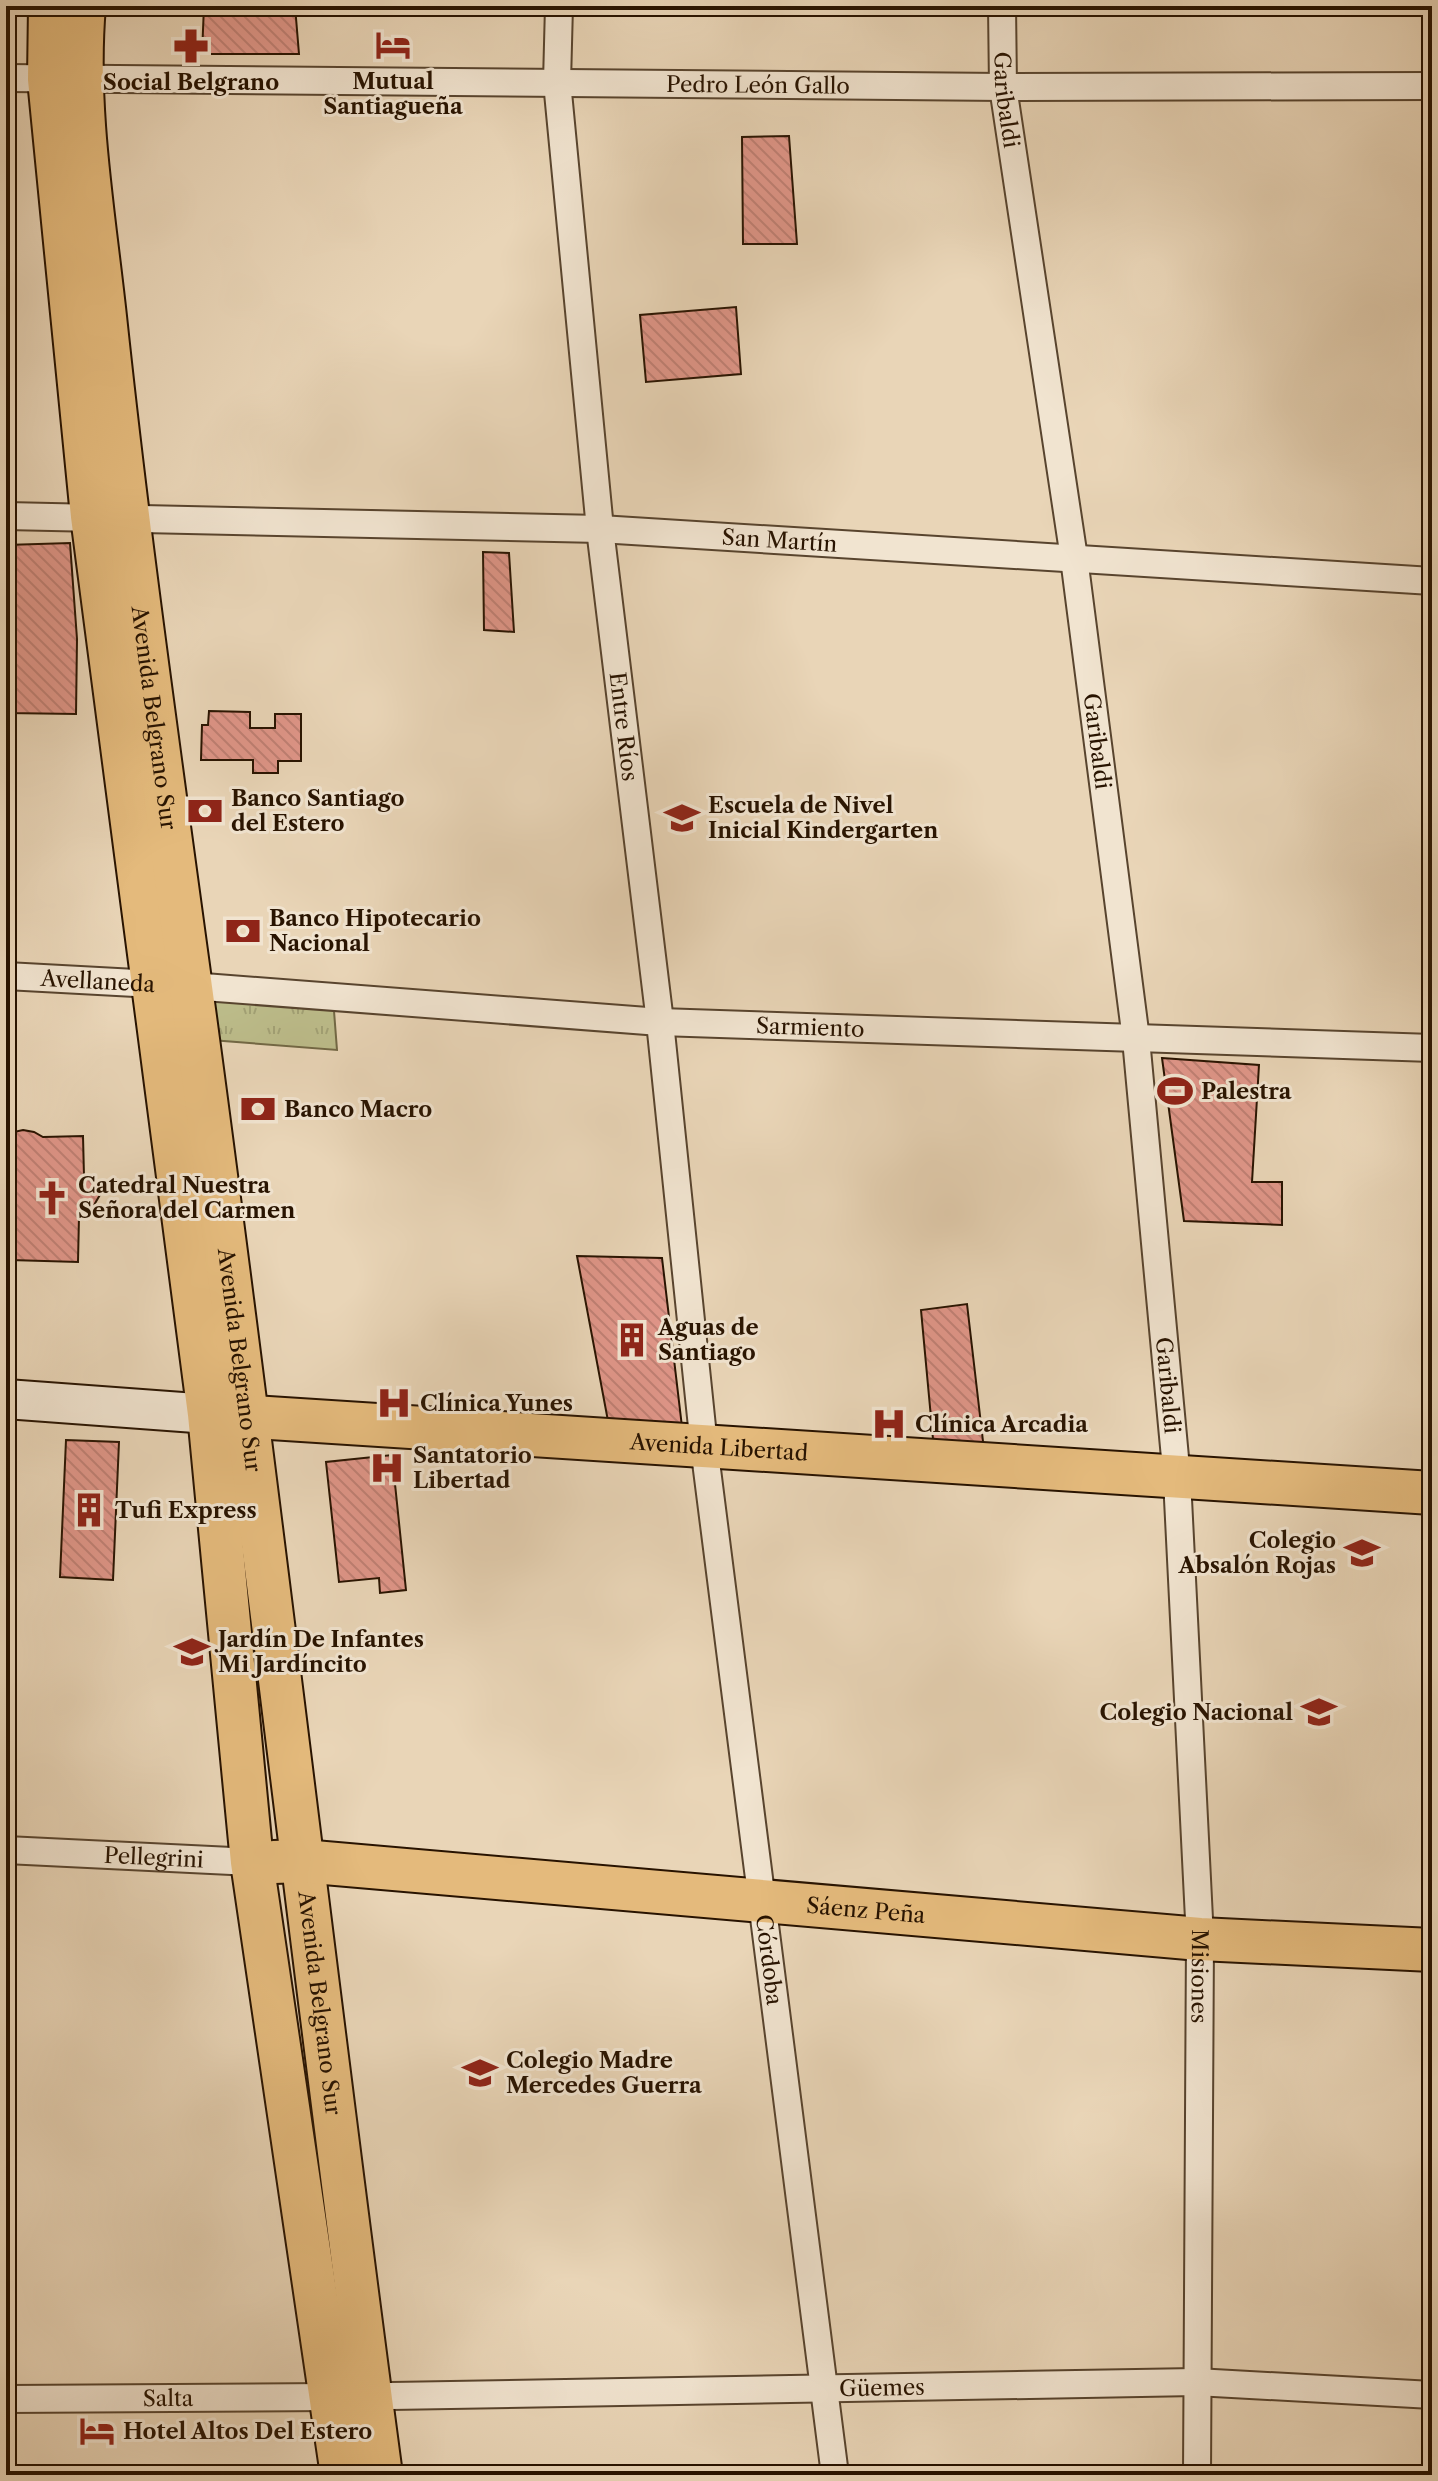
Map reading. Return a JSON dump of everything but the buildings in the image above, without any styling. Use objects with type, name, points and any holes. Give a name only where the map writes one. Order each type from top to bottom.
[{"type":"main road","name":"Avenida Belgrano Sur","points":[[50,6],[88,159],[109,517],[229,1416],[302,1861],[351,2397],[342,2475]]},
{"type":"main road","name":"Avenida Belgrano Sur","points":[[66,79],[84,6]]},
{"type":"main road","name":"Avenida Libertad","points":[[6,1399],[1177,1479],[1432,1493]]},
{"type":"main road","name":"Avenida Belgrano Sur","points":[[229,1416],[252,1862],[351,2397],[381,2475]]},
{"type":"main road","name":"Pellegrini","points":[[252,1862],[302,1861]]},
{"type":"main road","name":"Sáenz Peña","points":[[302,1861],[1200,1939],[1432,1950]]},
{"type":"street","name":"Entre Ríos","points":[[559,6],[557,82],[600,529],[660,1022],[704,1446]]},
{"type":"street","name":"Garibaldi","points":[[1002,6],[1003,87],[1074,558],[1136,1039],[1177,1479]]},
{"type":"street","name":"Pedro León Gallo","points":[[6,78],[1003,87],[1432,86]]},
{"type":"street","name":"San Martín","points":[[6,516],[600,529],[1432,581]]},
{"type":"street","name":"Avellaneda","points":[[6,976],[172,985]]},
{"type":"street","name":"Sarmiento","points":[[172,985],[660,1022],[1432,1048]]},
{"type":"street","name":"Córdoba","points":[[704,1446],[835,2475]]},
{"type":"street","name":"Misiones","points":[[1177,1479],[1200,1939],[1197,2475]]},
{"type":"street","name":"Pellegrini","points":[[6,1850],[252,1862]]},
{"type":"street","name":"Güemes","points":[[351,2397],[1196,2382],[1432,2395]]},
{"type":"street","name":"Salta","points":[[6,2399],[351,2397]]},
{"type":"green space","points":[[204,991],[333,998],[337,1050],[211,1040]]},
{"type":"place","name":"Mutual Santiagueña","points":[[393,45]]},
{"type":"place","name":"Social Belgrano","points":[[191,46]]},
{"type":"place","name":"Banco Santiago del Estero","points":[[205,811]]},
{"type":"place","name":"Escuela de Nivel Inicial Kindergarten","points":[[682,818]]},
{"type":"place","name":"Banco Hipotecario Nacional","points":[[243,931]]},
{"type":"place","name":"Palestra","points":[[1175,1091]]},
{"type":"place","name":"Banco Macro","points":[[258,1109]]},
{"type":"place","name":"Catedral Nuestra Señora del Carmen","points":[[52,1198]]},
{"type":"place","name":"Aguas de Santiago","points":[[632,1340]]},
{"type":"place","name":"Clínica Yunes","points":[[394,1403]]},
{"type":"place","name":"Clínica Arcadia","points":[[889,1424]]},
{"type":"place","name":"Santatorio Libertad","points":[[387,1468]]},
{"type":"place","name":"Tufi Express","points":[[89,1510]]},
{"type":"place","name":"Colegio Absalón Rojas","points":[[1362,1553]]},
{"type":"place","name":"Jardín De Infantes Mi Jardíncito","points":[[192,1652]]},
{"type":"place","name":"Colegio Nacional","points":[[1319,1712]]},
{"type":"place","name":"Colegio Madre Mercedes Guerra","points":[[480,2073]]},
{"type":"place","name":"Hotel Altos Del Estero","points":[[97,2431]]}]
